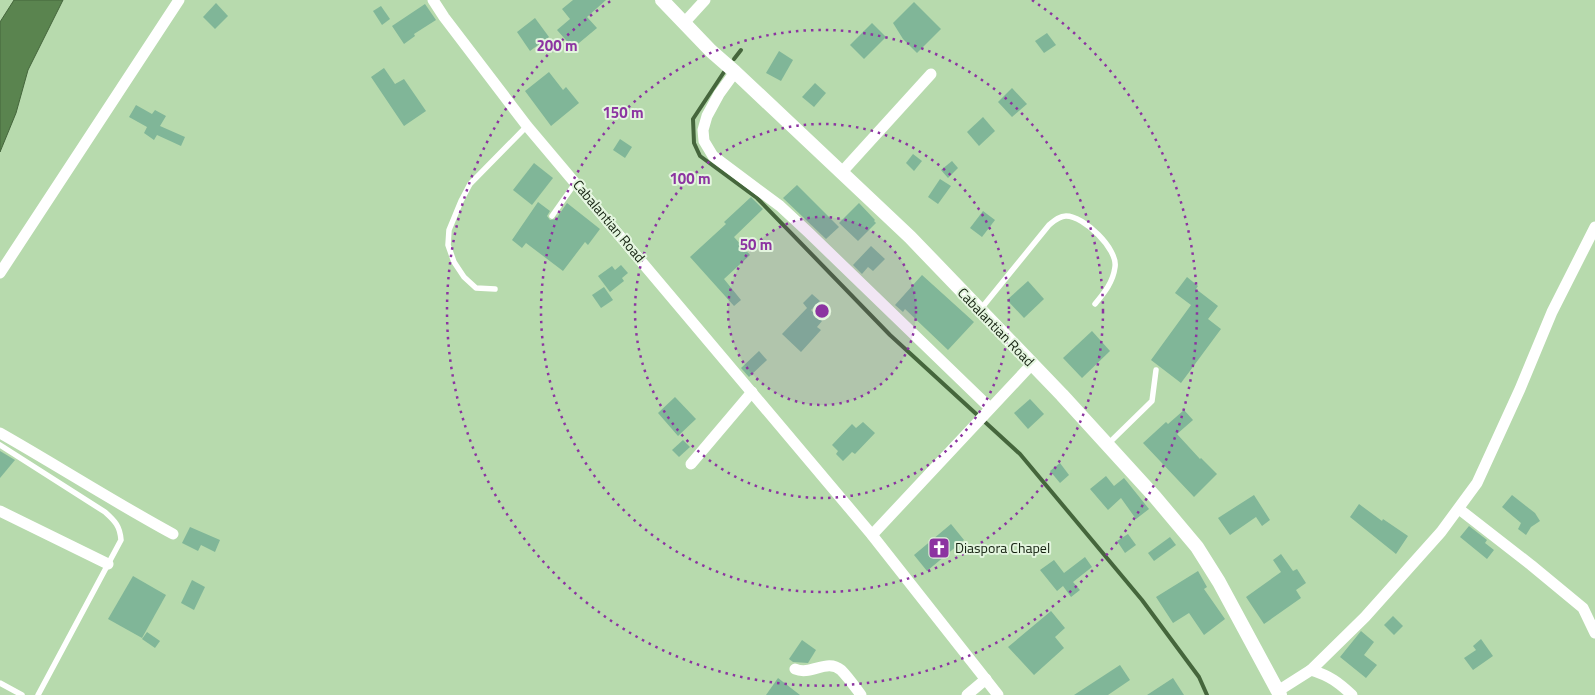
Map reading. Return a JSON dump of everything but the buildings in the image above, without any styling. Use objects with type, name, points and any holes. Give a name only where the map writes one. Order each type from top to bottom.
[{"type":"street","points":[[0,273],[179,0]]},
{"type":"street","name":"Cabalantian Road","points":[[433,0],[527,126],[872,535],[998,695]]},
{"type":"street","name":"Cabalantian Road","points":[[662,0],[711,51],[910,237],[1032,364],[1155,497],[1196,547],[1219,582],[1279,693]]},
{"type":"street","points":[[684,23],[705,0]]},
{"type":"street","points":[[735,72],[707,116],[702,130],[704,141],[713,156],[780,206],[988,411]]},
{"type":"street","points":[[842,173],[932,74]]},
{"type":"street","points":[[1279,693],[1311,670],[1364,617],[1442,532],[1477,483],[1552,312],[1595,228]]},
{"type":"street","points":[[872,535],[1032,364]]},
{"type":"street","points":[[691,464],[752,392]]},
{"type":"street","points":[[0,432],[131,511],[173,534]]},
{"type":"street","points":[[1459,509],[1531,565],[1582,608],[1595,633]]},
{"type":"street","points":[[0,511],[108,564]]},
{"type":"street","points":[[795,669],[801,672],[808,672],[832,665],[840,669],[861,695]]},
{"type":"street","points":[[1311,670],[1328,675],[1352,695]]},
{"type":"street","points":[[967,695],[986,678]]},
{"type":"lane","points":[[495,289],[476,288],[464,277],[454,262],[448,245],[450,230],[461,200],[470,184],[527,126]]},
{"type":"lane","points":[[552,216],[576,182]]},
{"type":"lane","points":[[980,310],[1049,225],[1059,218],[1067,216],[1077,219],[1090,227],[1111,250],[1116,264],[1110,285],[1095,304]]},
{"type":"lane","points":[[1107,445],[1152,401],[1156,370]]},
{"type":"lane","points":[[0,445],[114,520],[120,529],[121,540],[38,695]]},
{"type":"lane","points":[[0,683],[22,695]]},
{"type":"shaded area","points":[[14,0],[63,0],[28,70],[16,113],[0,152],[0,22]]},
{"type":"waterway","points":[[734,59],[741,50]]},
{"type":"waterway","points":[[724,72],[693,119],[694,143],[700,156],[757,198],[890,335],[1020,454],[1142,600],[1199,677],[1207,695]]},
{"type":"place","name":"Diaspora Chapel","points":[[939,548]]}]
